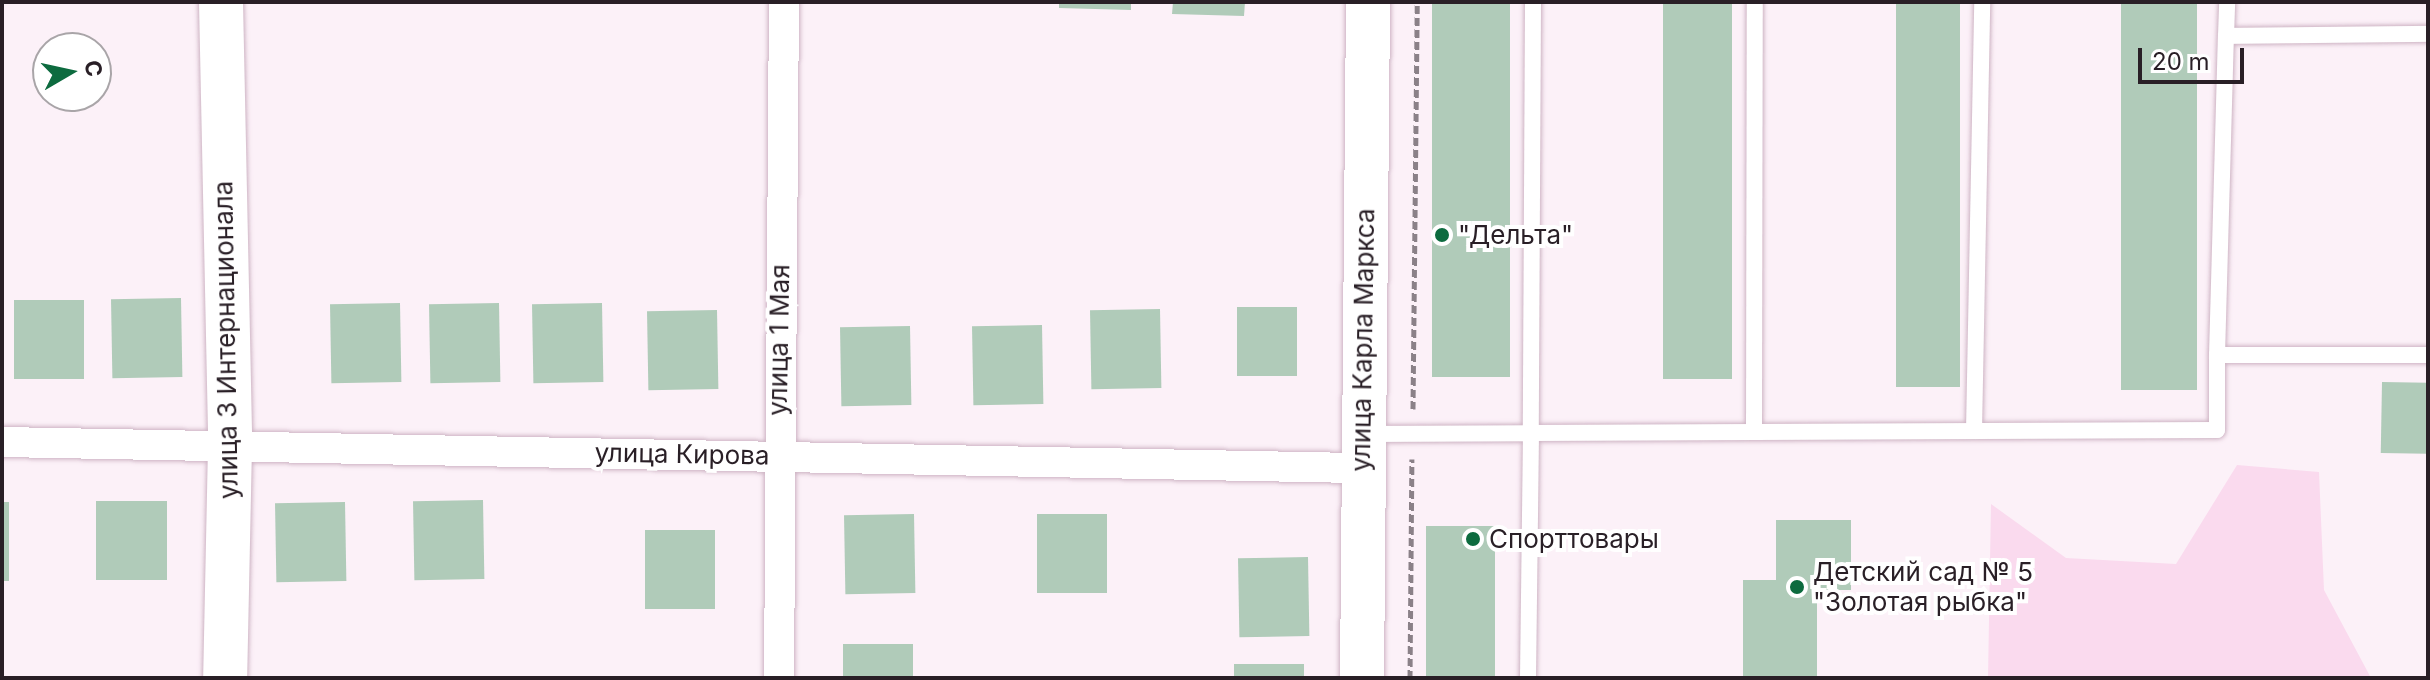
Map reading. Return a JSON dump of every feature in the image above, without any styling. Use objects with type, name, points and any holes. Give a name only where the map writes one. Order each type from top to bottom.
[{"type":"main road","name":"улица 3 Интернационала","points":[[221,2],[230,446],[225,678]]},
{"type":"main road","name":"улица Карла Маркса","points":[[1362,678],[1368,2]]},
{"type":"street","name":"улица 1 Мая","points":[[779,678],[777,456],[784,2]]},
{"type":"street","name":"улица Кирова","points":[[2,442],[777,456],[1362,451]]},
{"type":"lane","points":[[1528,678],[1533,2]]},
{"type":"lane","points":[[1754,432],[1755,2]]},
{"type":"lane","points":[[1974,431],[1982,2]]},
{"type":"lane","points":[[1362,451],[1412,434],[2217,430],[2227,2]]},
{"type":"lane","points":[[2226,36],[2428,34]]},
{"type":"lane","points":[[2217,355],[2428,355]]},
{"type":"path","points":[[1410,678],[1417,2]]},
{"type":"shaded area","points":[[2237,465],[2319,472],[2324,590],[2371,678],[1988,678],[1991,504],[2066,558],[2176,564]]},
{"type":"building","points":[[1059,2],[1131,2],[1131,10],[1059,8]]},
{"type":"building","points":[[1173,2],[1245,2],[1244,16],[1172,14]]},
{"type":"building","points":[[1432,2],[1510,2],[1510,377],[1432,377]]},
{"type":"building","points":[[1663,2],[1732,2],[1732,379],[1663,379]]},
{"type":"building","points":[[1896,2],[1960,2],[1960,387],[1896,387]]},
{"type":"building","points":[[2121,2],[2197,2],[2197,390],[2121,390]]},
{"type":"building","points":[[181,298],[182,377],[112,378],[111,299]]},
{"type":"building","points":[[14,300],[84,300],[84,379],[14,379]]},
{"type":"building","points":[[400,303],[401,382],[331,383],[330,304]]},
{"type":"building","points":[[499,303],[500,382],[430,383],[429,304]]},
{"type":"building","points":[[602,303],[603,382],[533,383],[532,304]]},
{"type":"building","points":[[1237,307],[1297,307],[1297,376],[1237,376]]},
{"type":"building","points":[[1160,309],[1161,388],[1091,389],[1090,310]]},
{"type":"building","points":[[717,310],[718,389],[648,390],[647,311]]},
{"type":"building","points":[[1042,325],[1043,404],[973,405],[972,326]]},
{"type":"building","points":[[910,326],[911,405],[841,406],[840,327]]},
{"type":"building","points":[[2382,382],[2428,383],[2427,454],[2381,453]]},
{"type":"building","points":[[483,500],[484,579],[414,580],[413,501]]},
{"type":"building","points":[[96,501],[167,501],[167,580],[96,580]]},
{"type":"building","points":[[2,502],[9,502],[9,581],[2,581]]},
{"type":"building","points":[[345,502],[346,581],[276,582],[275,503]]},
{"type":"building","points":[[914,514],[915,593],[845,594],[844,515]]},
{"type":"building","points":[[1037,514],[1107,514],[1107,593],[1037,593]]},
{"type":"building","points":[[1776,520],[1851,520],[1851,590],[1817,590],[1817,678],[1743,678],[1743,580],[1776,580]]},
{"type":"building","points":[[1426,526],[1495,526],[1495,678],[1426,678]]},
{"type":"building","points":[[645,530],[715,530],[715,609],[645,609]]},
{"type":"building","points":[[1308,557],[1309,636],[1239,637],[1238,558]]},
{"type":"building","points":[[843,644],[913,644],[913,678],[843,678]]},
{"type":"building","points":[[1234,664],[1304,664],[1304,678],[1234,678]]},
{"type":"place","name":"\"Дельта\"","points":[[1442,235]]},
{"type":"place","name":"Спорттовары","points":[[1473,539]]},
{"type":"place","name":"Детский сад № 5 \"Золотая рыбка\"","points":[[1797,587]]}]
